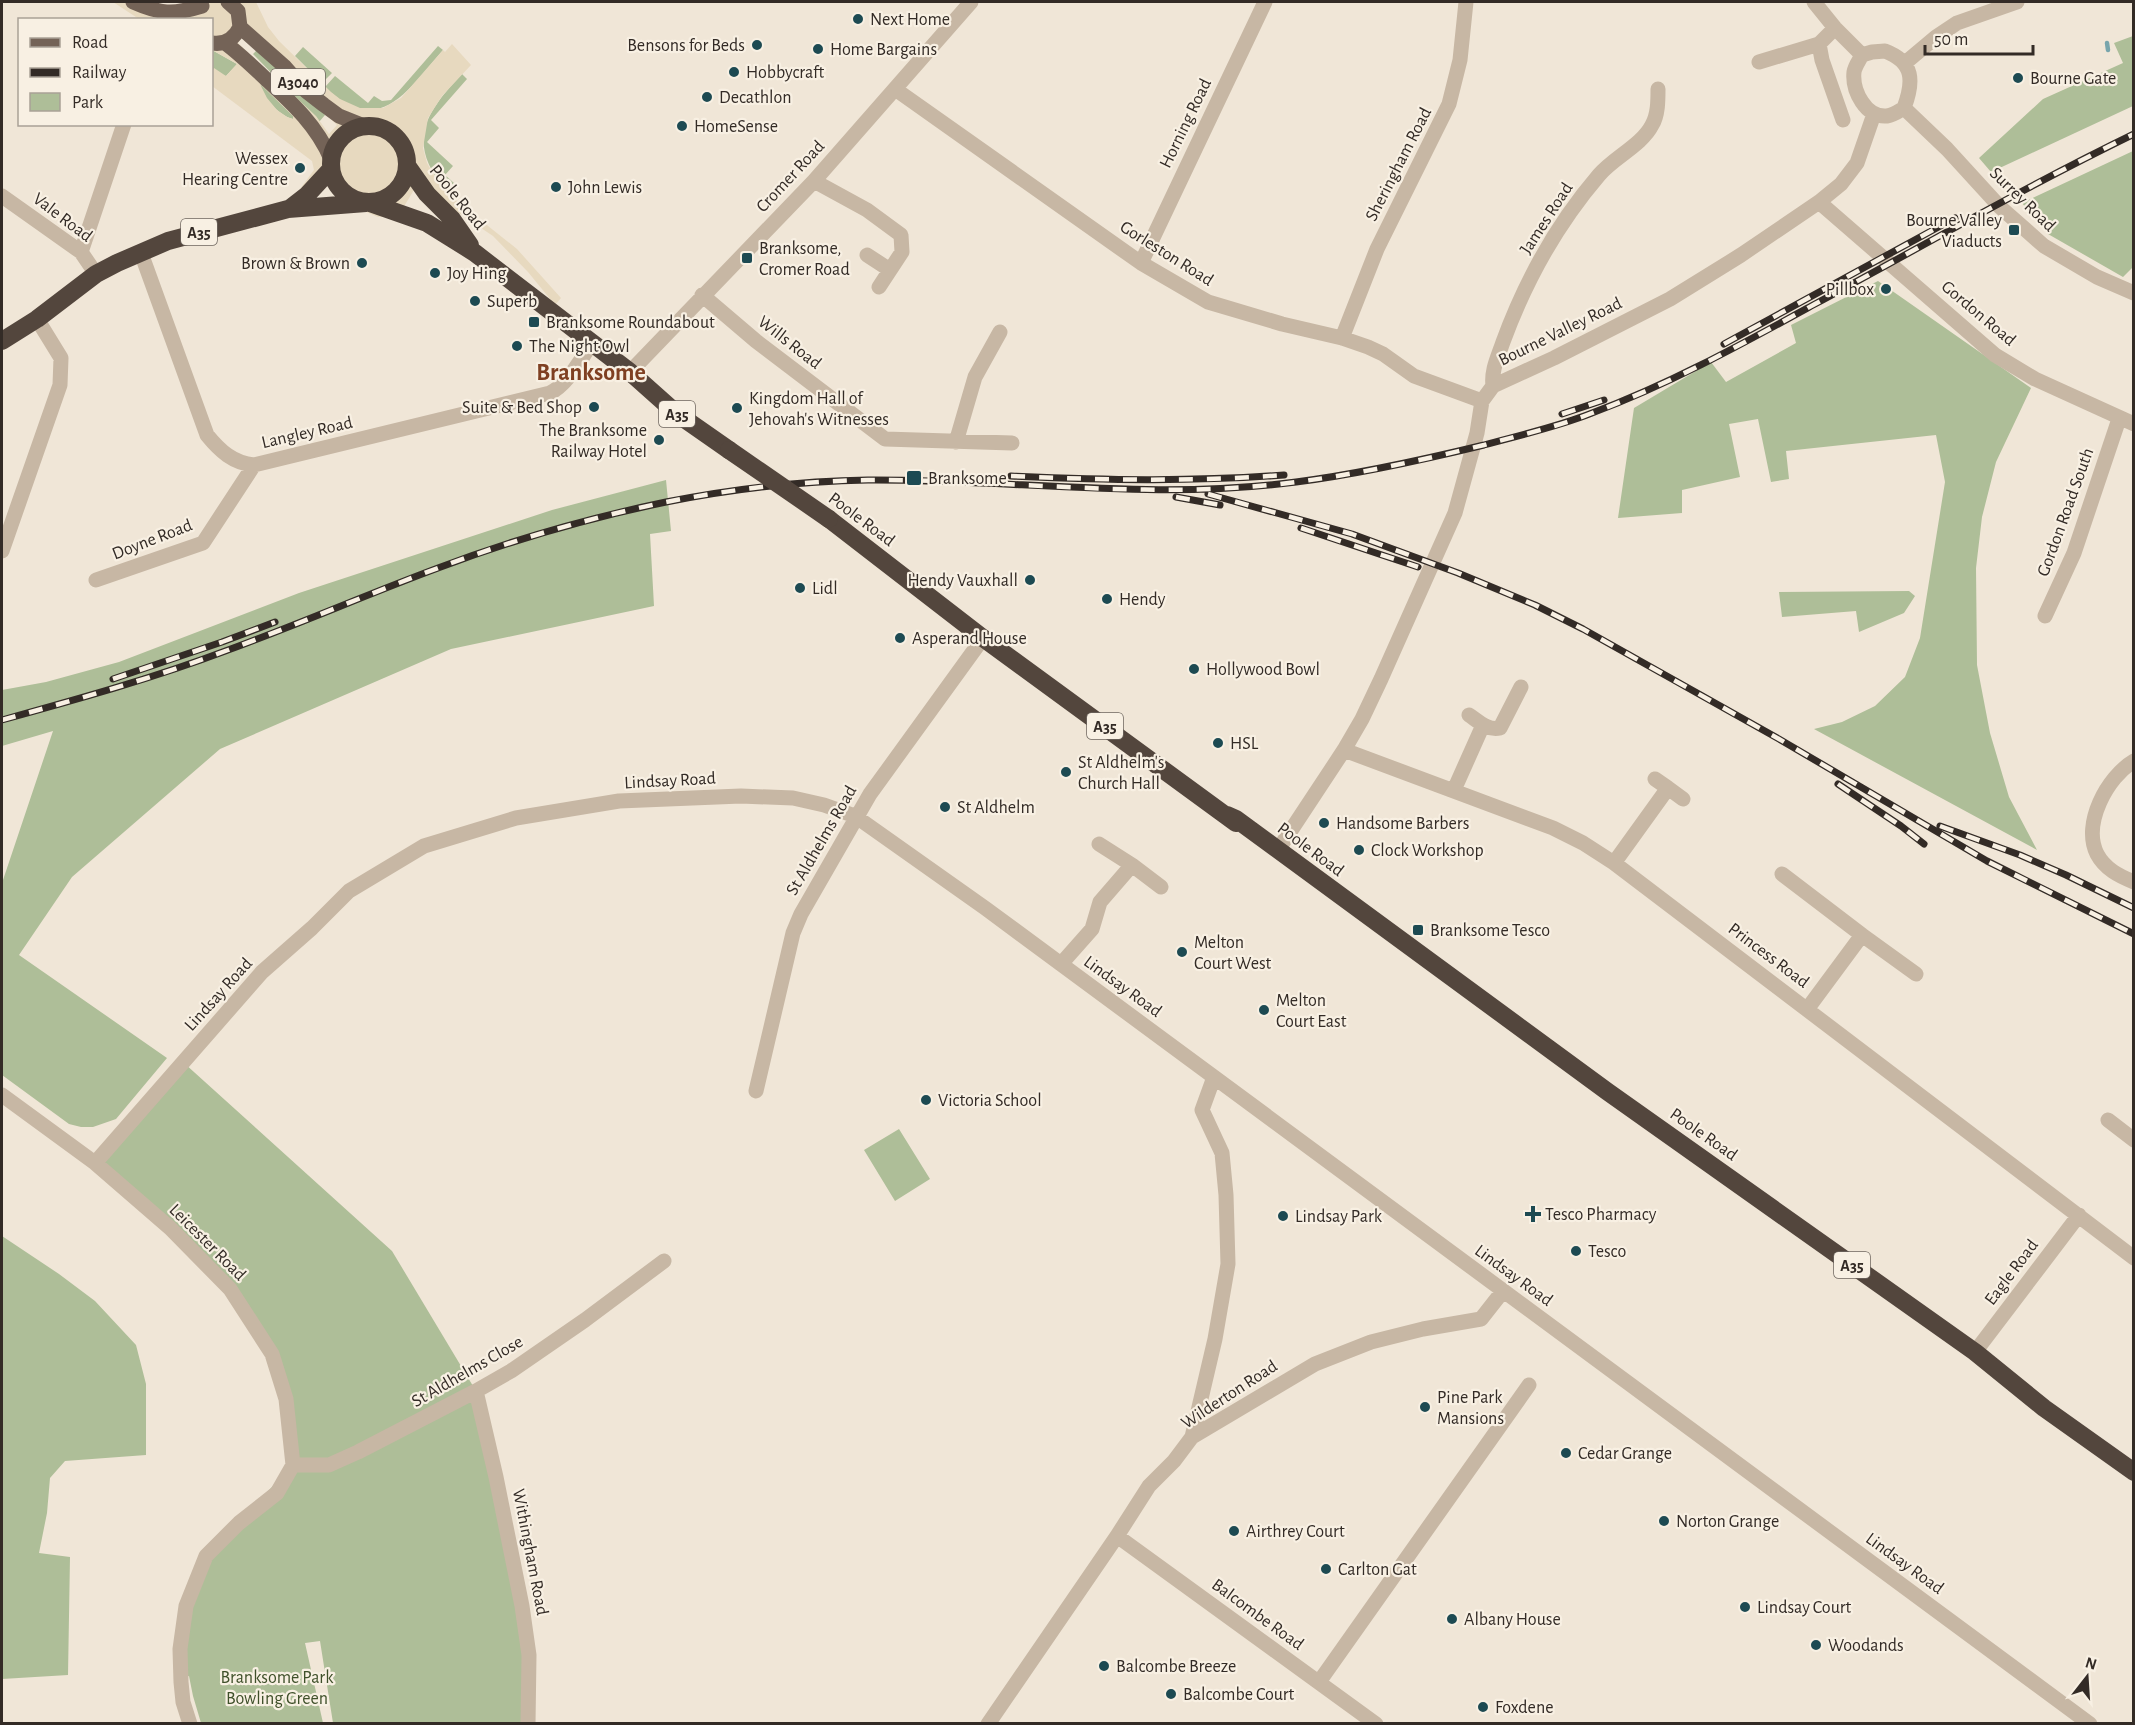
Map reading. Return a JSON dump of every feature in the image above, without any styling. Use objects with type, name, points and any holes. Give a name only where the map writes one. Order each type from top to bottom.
[{"type":"highway","points":[[364,126],[377,126],[398,138],[404,148],[408,167],[401,188],[382,202],[368,203],[347,195],[340,189],[334,181],[331,164],[334,147],[342,137],[364,126]]},
{"type":"highway","name":"A35","points":[[288,209],[308,195],[331,164]]},
{"type":"highway","name":"Poole Road","points":[[408,167],[427,194],[452,219],[475,253]]},
{"type":"highway","name":"A35","points":[[2,341],[38,319],[96,274],[168,241],[288,209],[368,203]]},
{"type":"highway","name":"Poole Road","points":[[368,203],[427,223],[475,253],[630,372],[676,413],[829,519],[983,638],[1227,815],[1236,819],[1636,1112],[1975,1352],[2044,1408],[2133,1472]]},
{"type":"main road","points":[[127,2],[146,18]]},
{"type":"main road","points":[[133,2],[153,11],[172,13],[202,9]]},
{"type":"main road","points":[[218,43],[232,39],[240,27],[235,5]]},
{"type":"main road","name":"A3040","points":[[240,27],[315,98],[339,116],[364,126]]},
{"type":"main road","name":"A3040","points":[[218,43],[242,55],[306,117],[323,141],[331,164]]},
{"type":"street","name":"Cromer Road","points":[[630,372],[814,181],[971,2]]},
{"type":"street","name":"Horning Road","points":[[1141,263],[1265,2]]},
{"type":"street","name":"Sheringham Road","points":[[1342,338],[1377,249],[1449,104],[1460,60],[1466,2]]},
{"type":"street","points":[[1814,2],[1835,28],[1862,55]]},
{"type":"street","points":[[1905,63],[1957,23],[2017,2]]},
{"type":"street","points":[[1759,62],[1819,44],[1835,28]]},
{"type":"street","points":[[1819,44],[1822,60],[1843,120]]},
{"type":"street","points":[[1885,51],[1905,63],[1911,84],[1904,108],[1886,116],[1874,114],[1863,106],[1857,94],[1854,69],[1862,55],[1885,51]]},
{"type":"street","name":"Gorleston Road","points":[[895,89],[1141,263],[1208,302],[1282,324],[1342,338],[1383,354],[1414,376],[1429,383],[1482,401]]},
{"type":"street","name":"James Road","points":[[1493,386],[1491,374],[1510,322],[1543,254],[1575,206],[1601,173],[1652,126],[1658,105],[1658,89]]},
{"type":"street","name":"Surrey Road","points":[[1904,108],[1947,149],[2000,207],[2044,246],[2097,277],[2133,293]]},
{"type":"street","name":"Bourne Valley Road","points":[[1274,847],[1344,750],[1382,679],[1455,513],[1477,433],[1482,401],[1493,386],[1670,299],[1741,255],[1819,202],[1841,184],[1857,163],[1874,114]]},
{"type":"street","points":[[81,252],[123,126]]},
{"type":"street","points":[[814,181],[867,210],[900,236],[902,252],[879,287]]},
{"type":"street","name":"Vale Road","points":[[2,196],[81,252],[96,274]]},
{"type":"street","name":"Gordon Road","points":[[1819,202],[1995,355],[2035,379],[2126,422]]},
{"type":"street","name":"Langley Road","points":[[141,253],[207,435],[218,449],[233,460],[244,464],[254,465],[550,393],[564,382],[592,343]]},
{"type":"street","points":[[867,255],[890,270]]},
{"type":"street","name":"Wills Road","points":[[702,296],[756,341],[885,440],[1012,443]]},
{"type":"street","points":[[2,551],[60,385],[61,358],[38,319]]},
{"type":"street","points":[[956,442],[975,377],[1000,332]]},
{"type":"street","name":"Gordon Road South","points":[[2045,616],[2074,553],[2126,422]]},
{"type":"street","name":"Doyne Road","points":[[96,580],[203,543],[254,465]]},
{"type":"street","name":"St Aldhelms Road","points":[[756,1091],[793,933],[801,914],[855,816],[983,638]]},
{"type":"street","points":[[1469,715],[1483,725],[1494,729],[1500,728],[1521,687]]},
{"type":"street","points":[[1454,790],[1483,725]]},
{"type":"street","name":"Princess Road","points":[[1344,750],[1553,828],[1583,843],[1614,863],[1808,1008],[2133,1258]]},
{"type":"street","points":[[2133,761],[2105,791],[2091,828],[2097,854],[2112,872],[2133,882]]},
{"type":"street","points":[[1614,863],[1662,784],[1683,799]]},
{"type":"street","name":"Lindsay Road","points":[[95,1163],[262,972],[312,928],[349,891],[424,846],[516,818],[619,801],[766,796],[794,798],[814,803],[855,816],[1503,1290],[2072,1718],[2090,1724]]},
{"type":"street","points":[[1099,844],[1161,887]]},
{"type":"street","points":[[1060,964],[1092,929],[1100,902],[1132,865]]},
{"type":"street","points":[[1782,874],[1916,974]]},
{"type":"street","points":[[1808,1008],[1862,935]]},
{"type":"street","points":[[1192,1437],[1215,1339],[1228,1264],[1222,1153],[1202,1110],[1214,1077]]},
{"type":"street","name":"Leicester Road","points":[[2,1095],[95,1163],[170,1228],[230,1288],[272,1354],[286,1399],[293,1464]]},
{"type":"street","points":[[2108,1120],[2130,1132]]},
{"type":"street","name":"Eagle Road","points":[[1975,1352],[2079,1215]]},
{"type":"street","name":"St Aldhelms Close","points":[[293,1464],[329,1465],[476,1391],[511,1371],[585,1320],[647,1277],[664,1261]]},
{"type":"street","name":"Wilderton Road","points":[[988,1724],[1149,1486],[1174,1461],[1192,1437],[1315,1364],[1371,1342],[1423,1329],[1481,1319],[1503,1290]]},
{"type":"street","points":[[1319,1682],[1529,1385]]},
{"type":"street","name":"Withingham Road","points":[[476,1391],[522,1606],[529,1655],[528,1724]]},
{"type":"street","points":[[190,1724],[183,1702],[180,1649],[186,1606],[206,1556],[239,1524],[277,1493],[293,1464]]},
{"type":"street","name":"Balcombe Road","points":[[1117,1536],[1376,1724]]},
{"type":"green space","points":[[2133,36],[2133,106],[1991,172],[1979,158],[2043,99],[2123,63],[2114,43]]},
{"type":"green space","points":[[438,46],[443,50],[405,93],[377,109],[361,109],[344,102],[325,87],[335,76],[368,103],[374,96],[382,101],[391,100]]},
{"type":"green space","points":[[303,47],[332,73],[322,83],[295,56]]},
{"type":"green space","points":[[257,50],[325,115],[319,122],[253,54]]},
{"type":"green space","points":[[213,51],[237,64],[226,76],[213,73]]},
{"type":"green space","points":[[462,74],[467,79],[431,120],[439,128],[427,142],[453,166],[445,175],[454,183],[446,191],[434,174],[427,158],[424,144],[425,130],[438,103]]},
{"type":"green space","points":[[260,83],[293,116],[293,119],[282,114],[272,105]]},
{"type":"green space","points":[[2133,151],[2133,267],[2123,277],[2048,234],[2022,203]]},
{"type":"green space","points":[[1878,281],[2031,388],[1996,462],[1982,517],[1976,568],[1977,665],[1990,733],[2009,797],[2037,850],[1814,729],[1842,722],[1875,706],[1905,677],[1920,638],[1945,482],[1936,435],[1786,451],[1789,479],[1771,482],[1758,419],[1729,424],[1740,477],[1682,490],[1682,513],[1618,518],[1634,408],[1711,362],[1726,382],[1796,343],[1791,325]]},
{"type":"green space","points":[[666,480],[671,531],[650,534],[654,606],[451,649],[220,749],[72,877],[19,955],[167,1058],[116,1119],[93,1127],[69,1124],[2,1075],[2,883],[53,731],[2,746],[2,690],[46,682],[119,662],[299,593],[552,510]]},
{"type":"green space","points":[[1909,591],[1915,596],[1904,613],[1859,632],[1856,611],[1782,617],[1779,592]]},
{"type":"green space","name":"Branksome Park Bowling Green","points":[[184,1063],[392,1251],[476,1391],[522,1606],[528,1723],[333,1723],[320,1641],[305,1643],[323,1723],[201,1723],[189,1676],[180,1678],[180,1649],[206,1556],[293,1465],[272,1354],[230,1289],[95,1163]]},
{"type":"green space","points":[[899,1129],[930,1179],[895,1201],[864,1150]]},
{"type":"green space","points":[[2,1236],[95,1301],[136,1345],[146,1384],[146,1455],[65,1461],[50,1478],[47,1513],[39,1553],[70,1557],[68,1675],[2,1679]]},
{"type":"shaded area","points":[[113,2],[179,5],[187,2],[256,2],[268,27],[279,41],[331,92],[360,108],[383,108],[401,98],[443,50],[445,52],[452,44],[471,65],[442,96],[428,118],[423,148],[427,163],[448,194],[517,249],[561,298],[555,305],[528,272],[493,236],[457,212],[414,190],[403,208],[388,216],[378,217],[338,200],[318,169],[301,191],[300,189],[314,170],[312,161],[213,87],[214,68],[226,76],[237,64],[213,51],[213,18],[137,18]],"holes":[[[243,36],[337,125],[329,134],[316,116],[238,43]],[[260,84],[293,116],[293,119],[287,117],[277,110],[267,98]]]},
{"type":"waterway","points":[[2107,43],[2108,50]]},
{"type":"railway","points":[[2,720],[172,670],[494,548],[608,515],[666,502],[766,487],[868,480],[1135,489],[1189,490],[1242,487],[1320,479],[1367,471],[1461,451],[1538,430],[1621,402],[1705,363],[2013,196],[2134,134]]},
{"type":"railway","points":[[1724,344],[1955,218]]},
{"type":"railway","points":[[1562,414],[1604,400]]},
{"type":"railway","points":[[1011,476],[1147,480],[1284,475]]},
{"type":"railway","points":[[1208,494],[1352,534],[1458,573],[1535,605],[1583,629],[1779,739],[1987,861],[2134,934]]},
{"type":"railway","points":[[1176,497],[1220,505]]},
{"type":"railway","points":[[1301,528],[1418,567]]},
{"type":"railway","points":[[113,679],[275,622]]},
{"type":"railway","points":[[1838,784],[1924,844]]},
{"type":"railway","points":[[1940,826],[2020,855],[2134,908]]},
{"type":"place","name":"Next Home","points":[[858,19]]},
{"type":"place","name":"Bensons for Beds","points":[[757,45]]},
{"type":"place","name":"Home Bargains","points":[[818,49]]},
{"type":"place","name":"Hobbycraft","points":[[734,72]]},
{"type":"place","name":"Bourne Gate","points":[[2018,78]]},
{"type":"place","name":"Decathlon","points":[[707,97]]},
{"type":"place","name":"HomeSense","points":[[682,126]]},
{"type":"place","name":"Wessex Hearing Centre","points":[[300,168]]},
{"type":"place","name":"John Lewis","points":[[556,187]]},
{"type":"place","name":"Bourne Valley Viaducts","points":[[2014,230]]},
{"type":"place","name":"Branksome, Cromer Road","points":[[747,258]]},
{"type":"place","name":"Brown & Brown","points":[[362,263]]},
{"type":"place","name":"Joy Hing","points":[[435,273]]},
{"type":"place","name":"Pillbox","points":[[1886,289]]},
{"type":"place","name":"Superb","points":[[475,301]]},
{"type":"place","name":"Branksome Roundabout","points":[[534,322]]},
{"type":"place","name":"The Night Owl","points":[[517,346]]},
{"type":"place","name":"Suite & Bed Shop","points":[[594,407]]},
{"type":"place","name":"Kingdom Hall of Jehovah's Witnesses","points":[[737,408]]},
{"type":"place","name":"The Branksome Railway Hotel","points":[[659,440]]},
{"type":"place","name":"Branksome","points":[[914,478]]},
{"type":"place","name":"Hendy Vauxhall","points":[[1030,580]]},
{"type":"place","name":"Lidl","points":[[800,588]]},
{"type":"place","name":"Hendy","points":[[1107,599]]},
{"type":"place","name":"Asperand House","points":[[900,638]]},
{"type":"place","name":"Hollywood Bowl","points":[[1194,669]]},
{"type":"place","name":"HSL","points":[[1218,743]]},
{"type":"place","name":"St Aldhelm's Church Hall","points":[[1066,772]]},
{"type":"place","name":"St Aldhelm","points":[[945,807]]},
{"type":"place","name":"Handsome Barbers","points":[[1324,823]]},
{"type":"place","name":"Clock Workshop","points":[[1359,850]]},
{"type":"place","name":"Branksome Tesco","points":[[1418,930]]},
{"type":"place","name":"Melton Court West","points":[[1182,952]]},
{"type":"place","name":"Melton Court East","points":[[1264,1010]]},
{"type":"place","name":"Victoria School","points":[[926,1100]]},
{"type":"place","name":"Tesco Pharmacy","points":[[1533,1214]]},
{"type":"place","name":"Lindsay Park","points":[[1283,1216]]},
{"type":"place","name":"Tesco","points":[[1576,1251]]},
{"type":"place","name":"Pine Park Mansions","points":[[1425,1407]]},
{"type":"place","name":"Cedar Grange","points":[[1566,1453]]},
{"type":"place","name":"Norton Grange","points":[[1664,1521]]},
{"type":"place","name":"Airthrey Court","points":[[1234,1531]]},
{"type":"place","name":"Carlton Gat","points":[[1326,1569]]},
{"type":"place","name":"Lindsay Court","points":[[1745,1607]]},
{"type":"place","name":"Albany House","points":[[1452,1619]]},
{"type":"place","name":"Woodands","points":[[1816,1645]]},
{"type":"place","name":"Balcombe Breeze","points":[[1104,1666]]},
{"type":"place","name":"Balcombe Court","points":[[1171,1694]]},
{"type":"place","name":"Foxdene","points":[[1483,1707]]},
{"type":"district","name":"Branksome","points":[[591,372]]}]
